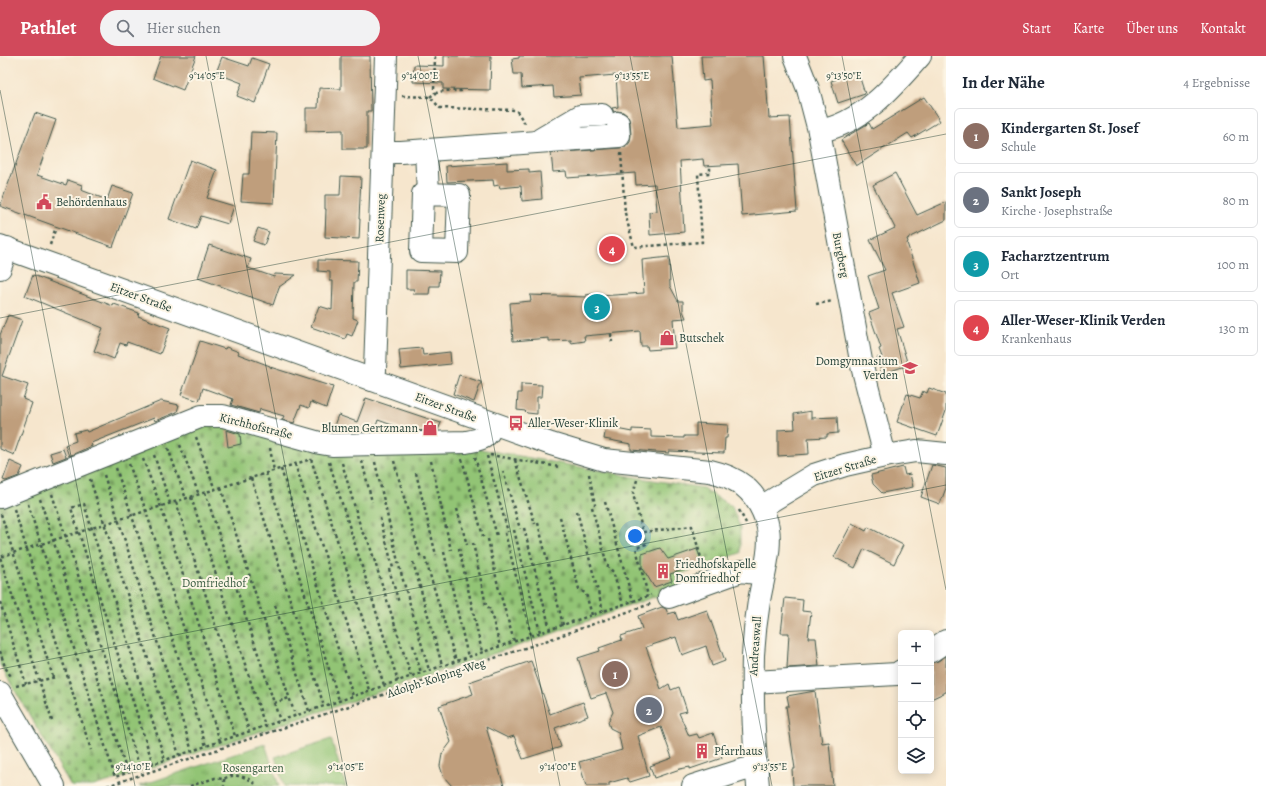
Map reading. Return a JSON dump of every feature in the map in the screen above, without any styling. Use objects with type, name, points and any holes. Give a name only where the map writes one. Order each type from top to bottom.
[{"type":"street","name":"Rosenweg","points":[[372,380],[375,370],[386,56]]},
{"type":"street","name":"Burgberg","points":[[794,56],[808,89],[818,131],[862,366],[885,456]]},
{"type":"street","points":[[818,131],[829,129],[858,115],[874,103],[920,56]]},
{"type":"street","points":[[383,152],[426,150],[532,135],[619,136],[610,119]]},
{"type":"street","points":[[426,150],[428,194]]},
{"type":"street","name":"Eitzer Straße","points":[[2,254],[372,380],[551,444],[604,460],[710,471],[722,474],[733,478],[746,488],[761,507],[814,475],[852,463],[916,451],[946,454]]},
{"type":"street","name":"Kirchhofstraße","points":[[7,503],[202,416],[223,416],[320,443],[332,444],[466,442],[484,438],[489,433],[493,424]]},
{"type":"street","name":"Andreaswall","points":[[757,777],[753,655],[758,602],[767,555],[768,535],[766,518],[761,507]]},
{"type":"street","points":[[657,596],[708,583],[741,571],[764,574]]},
{"type":"street","points":[[934,649],[946,641]]},
{"type":"street","points":[[753,682],[898,673]]},
{"type":"street","points":[[9,690],[54,786]]},
{"type":"street","points":[[693,786],[744,770],[757,777]]},
{"type":"path","points":[[435,56],[435,93]]},
{"type":"path","points":[[430,98],[435,93],[445,90],[461,91],[461,89]]},
{"type":"path","points":[[400,96],[430,98],[440,108],[516,110],[532,135]]},
{"type":"path","points":[[622,154],[625,213],[634,247],[702,242],[698,174],[710,173],[710,166]]},
{"type":"path","points":[[49,249],[56,227]]},
{"type":"path","points":[[816,304],[837,300]]},
{"type":"path","points":[[611,334],[612,342]]},
{"type":"path","points":[[274,430],[270,451],[274,471]]},
{"type":"path","points":[[195,435],[215,490]]},
{"type":"path","points":[[179,442],[199,495]]},
{"type":"path","points":[[426,443],[451,550]]},
{"type":"path","points":[[167,447],[186,499]]},
{"type":"path","points":[[473,452],[497,536]]},
{"type":"path","points":[[153,453],[170,503]]},
{"type":"path","points":[[531,635],[507,533],[486,454],[559,467]]},
{"type":"path","points":[[142,457],[161,506],[235,736]]},
{"type":"path","points":[[52,721],[0,557],[316,458]]},
{"type":"path","points":[[462,458],[484,540]]},
{"type":"path","points":[[311,459],[384,685]]},
{"type":"path","points":[[515,459],[536,524],[563,625]]},
{"type":"path","points":[[362,460],[372,502]]},
{"type":"path","points":[[394,460],[421,560]]},
{"type":"path","points":[[329,461],[398,681]]},
{"type":"path","points":[[341,461],[362,532],[368,540],[411,676]]},
{"type":"path","points":[[374,461],[399,566],[429,670]]},
{"type":"path","points":[[128,462],[146,511],[220,741]]},
{"type":"path","points":[[295,464],[369,690]]},
{"type":"path","points":[[116,467],[206,746]]},
{"type":"path","points":[[281,468],[353,696]]},
{"type":"path","points":[[503,471],[520,529]]},
{"type":"path","points":[[103,472],[192,751]]},
{"type":"path","points":[[596,474],[589,472],[593,506],[607,566],[613,572],[623,604]]},
{"type":"path","points":[[266,473],[339,700]]},
{"type":"path","points":[[416,473],[436,555]]},
{"type":"path","points":[[27,503],[115,777],[623,604],[657,596],[636,548],[646,544],[633,494],[638,476]]},
{"type":"path","points":[[90,477],[178,755]]},
{"type":"path","points":[[251,478],[324,706]]},
{"type":"path","points":[[630,480],[637,481]]},
{"type":"path","points":[[221,488],[294,712]]},
{"type":"path","points":[[205,492],[280,720]]},
{"type":"path","points":[[51,493],[140,768]]},
{"type":"path","points":[[191,497],[265,726]]},
{"type":"path","points":[[39,498],[128,772]]},
{"type":"path","points":[[176,502],[249,731]]},
{"type":"path","points":[[605,502],[633,601]]},
{"type":"path","points":[[7,503],[26,549],[91,750]]},
{"type":"path","points":[[153,764],[71,508],[84,504],[165,760]]},
{"type":"path","points":[[457,509],[467,545]]},
{"type":"path","points":[[577,511],[603,611]]},
{"type":"path","points":[[0,512],[55,677],[9,690],[5,667],[0,651]]},
{"type":"path","points":[[560,516],[579,589],[586,594],[592,615]]},
{"type":"path","points":[[380,518],[393,568]]},
{"type":"path","points":[[643,532],[692,526],[708,583]]},
{"type":"path","points":[[524,528],[550,629]]},
{"type":"path","points":[[514,530],[540,632]]},
{"type":"path","points":[[488,539],[498,586],[514,641]]},
{"type":"path","points":[[473,543],[486,605],[490,609],[500,646]]},
{"type":"path","points":[[459,548],[482,652]]},
{"type":"path","points":[[444,552],[468,657]]},
{"type":"path","points":[[425,558],[456,661]]},
{"type":"path","points":[[413,562],[442,666]]},
{"type":"path","points":[[389,569],[399,603]]},
{"type":"path","name":"Adolph-Kolping-Weg","points":[[107,786],[534,645],[657,596]]},
{"type":"path","points":[[0,602],[26,684]]},
{"type":"path","points":[[275,605],[309,711]]},
{"type":"path","points":[[413,645],[421,673]]},
{"type":"path","points":[[0,659],[5,667]]},
{"type":"path","points":[[274,703],[289,698]]},
{"type":"path","points":[[190,786],[215,778],[224,779],[228,776],[241,776],[254,782],[257,786]]},
{"type":"path","points":[[224,779],[224,786]]},
{"type":"path","points":[[204,782],[206,786]]},
{"type":"green space","name":"Domfriedhof","points":[[203,421],[316,445],[475,448],[703,488],[732,507],[740,527],[740,553],[677,575],[682,587],[529,642],[124,777],[93,786],[71,786],[0,665],[0,502]]},
{"type":"green space","points":[[331,739],[346,786],[284,786],[275,757]]},
{"type":"green space","name":"Rosengarten","points":[[265,744],[279,786],[139,786]]},
{"type":"building","points":[[161,56],[196,56],[183,90],[153,78]]},
{"type":"building","points":[[341,56],[370,56],[371,111],[367,111],[367,149],[343,149],[343,130],[306,131],[306,108],[318,108],[319,88],[341,89]]},
{"type":"building","points":[[444,56],[491,56],[490,90],[443,89],[443,83],[413,82],[414,65],[444,66]]},
{"type":"building","points":[[519,56],[672,56],[678,127],[713,124],[710,80],[703,81],[701,56],[764,56],[769,118],[790,117],[797,211],[742,216],[738,164],[704,166],[703,159],[680,161],[684,232],[650,235],[649,212],[657,211],[655,184],[636,185],[635,173],[567,178],[566,171],[553,172],[551,153],[620,148],[626,147],[630,142],[630,122],[628,116],[623,112],[614,112],[612,108],[618,107],[616,75],[579,78],[581,95],[554,97],[553,86],[522,88],[521,74],[514,74],[512,59],[519,58]]},
{"type":"building","points":[[222,57],[249,66],[252,58],[269,64],[255,103],[237,96],[242,83],[216,73]]},
{"type":"building","points":[[858,72],[865,94],[838,103],[831,81]]},
{"type":"building","points":[[924,97],[940,121],[912,138],[908,133],[856,166],[841,140],[869,123],[872,129]]},
{"type":"building","points":[[35,113],[56,120],[37,175],[66,185],[68,180],[82,185],[81,190],[107,200],[112,186],[133,193],[113,247],[0,206]]},
{"type":"building","points":[[251,132],[277,133],[274,203],[241,201],[243,174],[249,174]]},
{"type":"building","points":[[190,160],[217,170],[207,198],[234,206],[228,224],[201,216],[196,229],[169,219]]},
{"type":"building","points":[[507,162],[507,170],[529,169],[529,173],[540,172],[542,199],[522,201],[521,186],[500,188],[499,185],[494,186],[493,180],[447,182],[446,166]]},
{"type":"building","points":[[895,173],[917,215],[946,202],[946,220],[907,239],[920,283],[892,293],[904,327],[897,329],[908,365],[882,374],[877,358],[882,357],[879,349],[881,348],[869,313],[879,309],[868,276],[885,270],[870,240],[895,228],[873,185]]},
{"type":"building","points":[[341,176],[361,177],[359,239],[325,237],[325,195],[340,195]]},
{"type":"building","points":[[258,228],[269,232],[264,245],[253,241]]},
{"type":"building","points":[[209,245],[251,259],[248,268],[274,277],[275,274],[296,275],[279,287],[273,305],[198,278]]},
{"type":"building","points":[[669,257],[670,286],[678,301],[683,301],[683,311],[686,318],[673,319],[675,348],[648,350],[647,346],[641,346],[640,331],[584,336],[585,341],[571,343],[571,340],[549,341],[549,338],[513,341],[510,303],[531,301],[530,295],[586,297],[586,295],[600,293],[600,296],[644,293],[642,260]]},
{"type":"building","points":[[318,260],[358,261],[357,282],[354,282],[353,318],[358,320],[352,336],[347,334],[345,339],[311,327],[319,306],[332,310],[333,281],[330,281],[330,272],[318,271]]},
{"type":"building","points":[[406,270],[440,271],[439,286],[430,286],[429,294],[413,294],[414,289],[406,289]]},
{"type":"building","points":[[33,275],[113,306],[114,304],[139,313],[138,316],[170,328],[160,354],[127,342],[126,345],[120,343],[114,359],[94,351],[103,328],[25,296]]},
{"type":"building","points":[[8,315],[22,320],[2,376],[28,385],[23,399],[32,403],[14,455],[0,449],[0,335]]},
{"type":"building","points":[[200,341],[225,349],[226,347],[239,352],[238,354],[270,367],[333,387],[326,408],[311,402],[309,408],[301,405],[294,423],[282,420],[284,416],[260,409],[259,413],[231,405],[233,399],[203,388],[199,401],[181,395]]},
{"type":"building","points":[[422,348],[423,355],[450,352],[451,364],[401,369],[399,350]]},
{"type":"building","points":[[459,375],[481,382],[474,402],[453,394]]},
{"type":"building","points":[[521,384],[542,385],[541,397],[537,397],[537,414],[517,410],[518,393],[521,393]]},
{"type":"building","points":[[929,388],[946,394],[946,411],[937,436],[897,422],[907,394],[920,398],[923,391],[927,393]]},
{"type":"building","points":[[366,398],[441,423],[438,430],[409,431],[378,420],[374,432],[332,431],[338,415],[357,422]]},
{"type":"building","points":[[161,401],[179,405],[177,412],[155,421],[154,418],[91,443],[92,446],[69,456],[65,445],[76,441],[74,433],[86,430],[87,432]]},
{"type":"building","points":[[811,411],[811,418],[837,417],[838,433],[827,434],[827,437],[808,438],[809,454],[778,456],[778,430],[795,429],[794,414]]},
{"type":"building","points":[[696,423],[728,425],[724,453],[669,451],[669,453],[631,450],[631,444],[604,439],[606,427],[632,432],[632,429],[651,430],[651,437],[684,438],[684,436],[696,436]]},
{"type":"building","points":[[226,430],[240,434],[241,444],[228,447]]},
{"type":"building","points":[[63,449],[66,457],[53,462],[50,453]]},
{"type":"building","points":[[10,461],[23,467],[19,476],[6,481],[3,480]]},
{"type":"building","points":[[932,465],[946,468],[946,488],[940,504],[921,497]]},
{"type":"building","points":[[903,467],[905,475],[910,474],[913,487],[882,493],[873,484],[871,475]]},
{"type":"building","points":[[852,523],[866,531],[868,527],[903,545],[894,564],[864,549],[855,568],[834,557]]},
{"type":"building","name":"Friedhofskapelle Domfriedhof","points":[[660,548],[668,559],[697,549],[703,564],[670,574],[672,581],[654,587],[642,567],[642,554]]},
{"type":"building","points":[[785,598],[803,600],[802,611],[811,612],[808,638],[816,638],[819,666],[787,668],[789,633],[781,633]]},
{"type":"building","points":[[662,607],[666,609],[668,614],[675,612],[678,620],[707,610],[725,661],[712,666],[706,646],[682,655],[676,637],[646,647],[661,689],[669,684],[671,690],[679,687],[687,711],[679,713],[689,736],[697,734],[699,738],[713,733],[722,758],[690,769],[690,767],[680,769],[654,778],[650,766],[672,758],[661,727],[638,736],[649,776],[630,782],[627,778],[609,783],[609,786],[586,786],[579,762],[622,750],[618,732],[610,728],[608,722],[613,712],[606,693],[591,698],[578,658],[600,651],[599,648],[622,640],[621,636],[642,629],[638,616]]},
{"type":"building","points":[[946,656],[946,692],[934,698],[934,662]]},
{"type":"building","points":[[531,661],[550,714],[583,702],[588,716],[555,728],[561,747],[523,759],[514,736],[508,738],[486,727],[504,786],[452,786],[443,776],[440,766],[442,754],[451,742],[439,706],[473,694],[469,682]]},
{"type":"building","points":[[815,691],[822,743],[829,742],[833,786],[793,786],[792,769],[795,769],[786,706],[789,706],[787,696]]},
{"type":"place","name":"Behördenhaus","points":[[44,202]]},
{"type":"place","name":"Aller-Weser-Klinik Verden","points":[[612,249]]},
{"type":"place","name":"Facharztzentrum","points":[[597,307]]},
{"type":"place","name":"Butschek","points":[[667,338]]},
{"type":"place","name":"Domgymnasium Verden","points":[[910,368]]},
{"type":"place","name":"Aller-Weser-Klinik","points":[[516,423]]},
{"type":"place","name":"Blumen Gertzmann","points":[[430,428]]},
{"type":"place","name":"Friedhofskapelle Domfriedhof","points":[[663,571]]},
{"type":"place","name":"Kindergarten St. Josef","points":[[615,674]]},
{"type":"place","name":"Sankt Joseph","points":[[649,710]]},
{"type":"place","name":"Pfarrhaus","points":[[702,751]]}]
